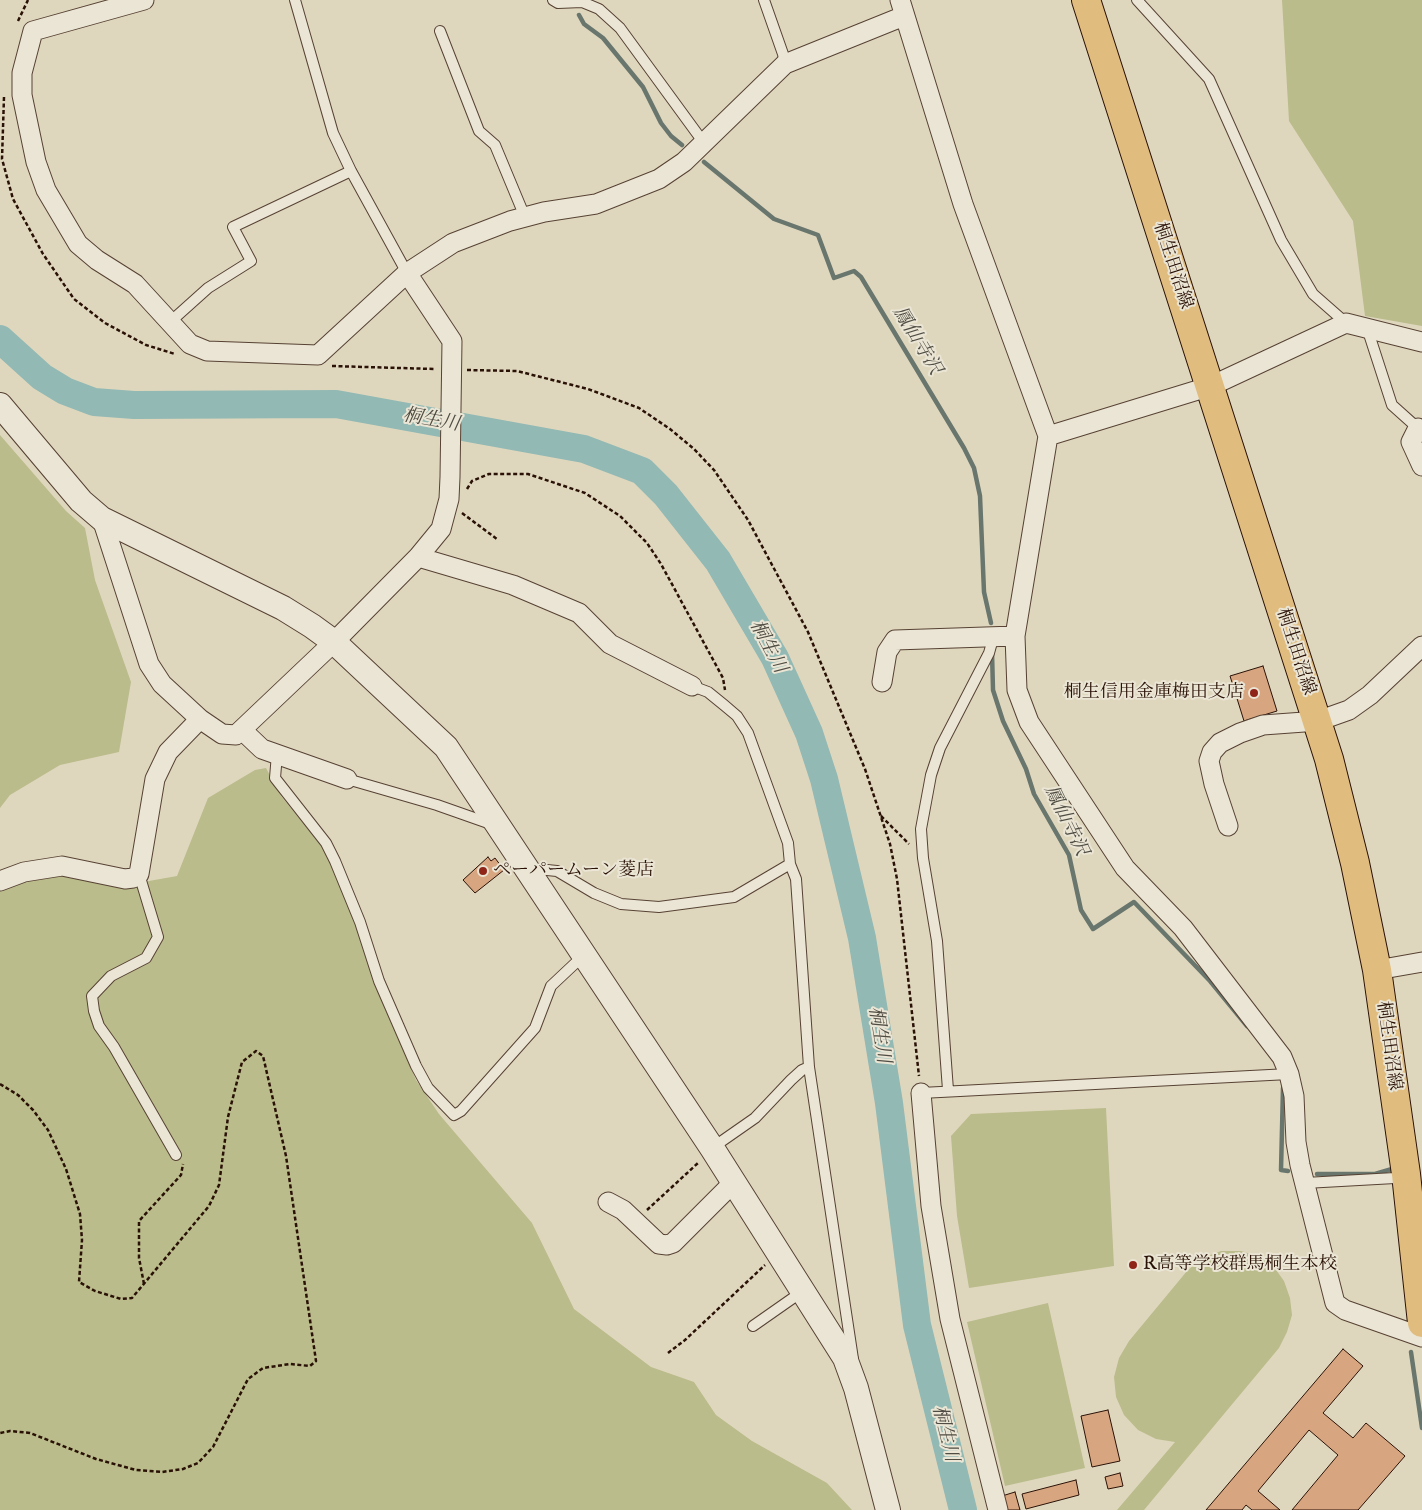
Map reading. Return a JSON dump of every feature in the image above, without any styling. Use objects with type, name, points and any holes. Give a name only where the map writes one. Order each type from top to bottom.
[{"type":"main road","name":"桐生田沼線","points":[[1086,0],[1318,721],[1355,863],[1414,1171],[1422,1323]]},
{"type":"street","points":[[144,0],[33,31],[22,73],[22,95],[36,162],[46,190],[78,244],[97,260],[135,284],[190,344],[208,351],[318,355],[407,273],[453,243],[526,217],[596,204],[659,179],[684,162],[785,64],[902,8],[962,204],[1048,436],[1015,636],[1017,690],[1029,722],[1125,868],[1183,928],[1275,1046],[1289,1074],[1294,1096],[1296,1142],[1335,1304],[1345,1310],[1422,1337]]},
{"type":"street","points":[[102,519],[149,664],[162,684],[200,719],[222,734],[236,734],[334,642],[418,557],[441,530],[445,517],[450,477],[452,341],[407,273]]},
{"type":"street","points":[[1048,436],[1211,386],[1346,323],[1422,342]]},
{"type":"street","points":[[0,405],[82,501],[102,519],[283,608],[334,642],[446,747],[584,955],[707,1154],[734,1182],[845,1358],[856,1388],[888,1510]]},
{"type":"street","points":[[1420,430],[1411,442],[1422,466]]},
{"type":"street","points":[[418,557],[513,585],[579,613],[610,644],[692,686]]},
{"type":"street","points":[[882,682],[887,652],[895,640],[994,635],[1015,636]]},
{"type":"street","points":[[1228,826],[1210,770],[1209,761],[1212,752],[1220,743],[1240,733],[1263,725],[1318,721],[1349,710],[1370,695],[1422,646]]},
{"type":"street","points":[[0,882],[24,872],[62,866],[125,879],[133,878],[139,874],[155,778],[168,752],[200,719]]},
{"type":"street","points":[[242,730],[262,749],[347,779]]},
{"type":"street","points":[[1377,970],[1422,962]]},
{"type":"street","points":[[921,1093],[931,1206],[950,1319],[998,1510]]},
{"type":"street","points":[[608,1202],[623,1210],[659,1244],[673,1243],[734,1182]]},
{"type":"lane","points":[[294,0],[333,132],[351,171],[407,273]]},
{"type":"lane","points":[[553,0],[558,3],[582,2],[599,9],[620,28],[704,143]]},
{"type":"lane","points":[[764,0],[784,54],[785,64]]},
{"type":"lane","points":[[1137,0],[1209,78],[1281,240],[1313,294],[1346,323]]},
{"type":"lane","points":[[440,32],[479,131],[495,146],[526,217]]},
{"type":"lane","points":[[169,323],[208,288],[251,261],[233,227],[351,171]]},
{"type":"lane","points":[[1368,330],[1392,405],[1420,430]]},
{"type":"lane","points":[[948,1090],[937,941],[923,858],[921,828],[931,775],[940,748],[989,653],[994,635]]},
{"type":"lane","points":[[692,686],[708,692],[724,705],[737,716],[748,733],[788,843],[790,864],[796,879],[809,1066],[856,1388]]},
{"type":"lane","points":[[276,754],[275,778],[326,844],[336,861],[360,922],[379,981],[416,1066],[428,1088],[454,1115],[461,1111],[535,1028],[551,986],[584,955]]},
{"type":"lane","points":[[347,779],[437,805],[499,827]]},
{"type":"lane","points":[[525,868],[557,871],[594,893],[621,904],[659,907],[734,897],[790,864]]},
{"type":"lane","points":[[139,874],[158,937],[146,958],[111,976],[92,996],[99,1026],[114,1047],[176,1155]]},
{"type":"lane","points":[[707,1154],[755,1118],[791,1080],[809,1066]]},
{"type":"lane","points":[[921,1093],[948,1090],[1289,1074]]},
{"type":"lane","points":[[1305,1182],[1395,1178],[1414,1171]]},
{"type":"lane","points":[[753,1326],[803,1291]]},
{"type":"path","points":[[16,27],[28,0]]},
{"type":"path","points":[[4,93],[2,159],[13,199],[43,254],[74,299],[105,324],[146,344],[179,356]]},
{"type":"path","points":[[326,365],[453,371],[517,371],[588,389],[630,405],[670,428],[714,470],[748,520],[808,632],[865,769],[890,844],[897,879],[921,1093]]},
{"type":"path","points":[[464,494],[472,481],[489,474],[528,474],[585,493],[620,516],[647,543],[661,564],[723,678],[726,693],[724,705]]},
{"type":"path","points":[[463,504],[462,514],[497,539]]},
{"type":"path","points":[[880,815],[923,858]]},
{"type":"path","points":[[0,1084],[18,1095],[33,1110],[48,1130],[66,1169],[81,1222],[82,1240],[79,1282],[95,1291],[121,1299],[132,1298],[209,1206],[218,1185],[235,1084],[242,1062],[256,1051],[263,1056],[277,1107],[286,1156],[316,1362],[310,1366],[290,1364],[263,1368],[248,1379],[213,1447],[198,1463],[183,1469],[162,1472],[136,1470],[96,1459],[30,1433],[10,1430],[0,1432]]},
{"type":"path","points":[[635,1221],[707,1154]]},
{"type":"path","points":[[144,1285],[138,1258],[139,1221],[181,1175],[183,1164],[176,1155]]},
{"type":"path","points":[[668,1353],[779,1252]]},
{"type":"green space","points":[[1282,0],[1422,0],[1422,326],[1365,316],[1353,221],[1289,121]]},
{"type":"green space","points":[[0,435],[66,511],[85,528],[95,580],[131,682],[119,752],[60,765],[10,795],[0,808]]},
{"type":"green space","points":[[266,768],[281,796],[323,848],[343,888],[375,984],[416,1080],[439,1114],[532,1223],[574,1309],[651,1367],[694,1382],[716,1415],[752,1441],[827,1483],[852,1510],[0,1510],[0,887],[47,863],[115,887],[177,876],[208,798],[255,770]]},
{"type":"green space","points":[[1106,1108],[1114,1266],[969,1288],[957,1216],[951,1136],[971,1114]]},
{"type":"green space","points":[[1221,1251],[1241,1251],[1260,1257],[1274,1267],[1284,1281],[1290,1298],[1292,1315],[1287,1332],[1279,1348],[1144,1510],[1117,1510],[1175,1442],[1156,1439],[1138,1430],[1124,1415],[1116,1397],[1114,1377],[1119,1358],[1129,1341],[1187,1271],[1202,1258]]},
{"type":"green space","points":[[1048,1303],[1085,1468],[1005,1486],[967,1322]]},
{"type":"building","points":[[1263,666],[1277,711],[1244,721],[1230,676]]},
{"type":"building","points":[[488,857],[491,861],[495,858],[504,870],[475,893],[463,880]]},
{"type":"building","points":[[1343,1349],[1363,1366],[1323,1413],[1353,1438],[1366,1423],[1405,1456],[1358,1510],[1292,1510],[1338,1455],[1309,1430],[1258,1491],[1280,1510],[1252,1510],[1246,1505],[1242,1510],[1206,1510]]},
{"type":"building","points":[[1108,1410],[1120,1461],[1092,1467],[1081,1416]]},
{"type":"building","points":[[1120,1473],[1123,1486],[1108,1489],[1105,1477]]},
{"type":"building","points":[[1076,1480],[1079,1495],[1026,1509],[1022,1494]]},
{"type":"building","points":[[1015,1492],[1020,1510],[1006,1510],[1002,1496]]},
{"type":"waterway","name":"鳳仙寺沢","points":[[579,15],[584,24],[603,38],[643,87],[661,123],[671,136],[682,145]]},
{"type":"waterway","name":"鳳仙寺沢","points":[[704,162],[774,219],[818,235],[834,278],[854,271],[861,277],[964,448],[974,468],[980,496],[984,592],[991,623]]},
{"type":"waterway","name":"桐生川","points":[[0,339],[42,377],[65,391],[94,402],[134,405],[336,404],[584,449],[642,471],[666,495],[718,561],[775,658],[809,733],[824,779],[862,938],[889,1103],[917,1325],[963,1510]]},
{"type":"waterway","name":"鳳仙寺沢","points":[[992,652],[993,690],[1003,721],[1026,769],[1034,794],[1069,855],[1081,910],[1093,929],[1134,902],[1210,981],[1247,1026]]},
{"type":"waterway","name":"鳳仙寺沢","points":[[1283,1088],[1281,1170],[1288,1171]]},
{"type":"waterway","name":"鳳仙寺沢","points":[[1317,1174],[1375,1174],[1392,1169]]},
{"type":"waterway","points":[[1411,1352],[1422,1428]]},
{"type":"place","name":"桐生信用金庫梅田支店","points":[[1254,693]]},
{"type":"place","name":"ペーパームーン菱店","points":[[483,871]]},
{"type":"place","name":"R高等学校群馬桐生本校","points":[[1133,1265]]}]
